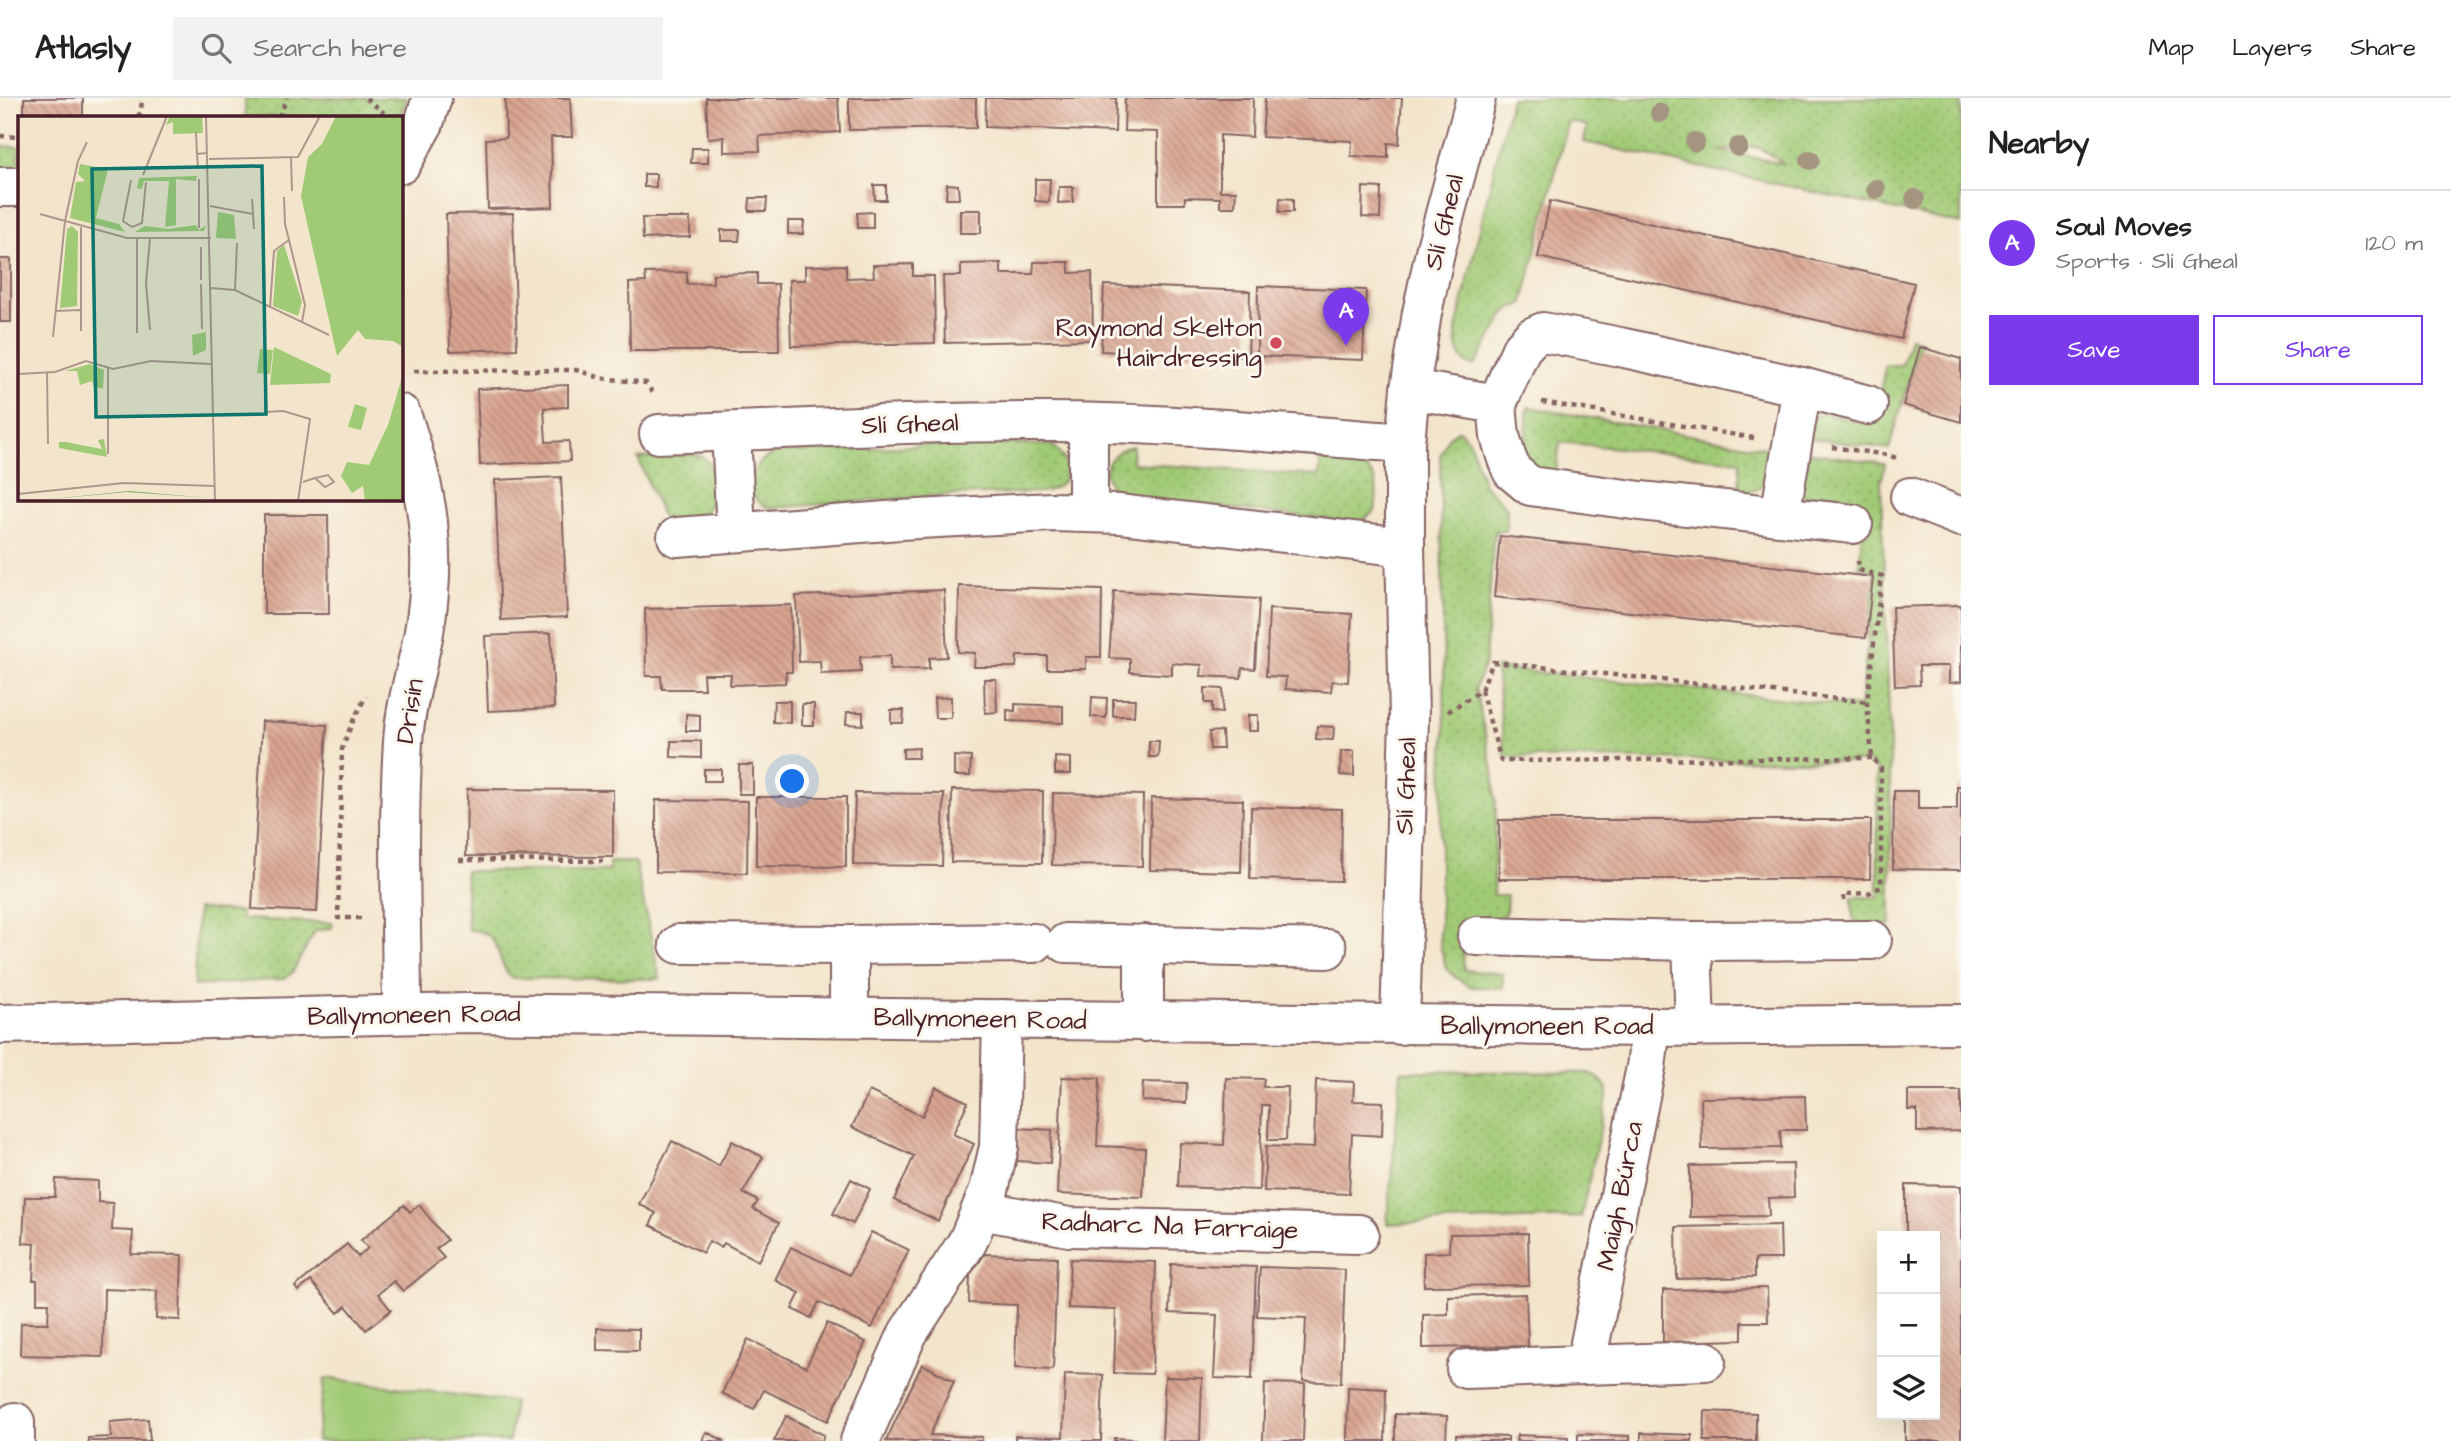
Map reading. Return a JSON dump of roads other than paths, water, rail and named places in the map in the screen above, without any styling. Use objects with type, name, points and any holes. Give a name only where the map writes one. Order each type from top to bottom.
[{"type":"street","points":[[402,162],[424,123],[432,98]]},
{"type":"street","name":"Slí Gheal","points":[[1399,1025],[1409,717],[1405,443],[1410,388],[1422,313],[1476,98]]},
{"type":"street","points":[[0,187],[18,187]]},
{"type":"street","points":[[1853,524],[1530,486],[1512,471],[1506,457],[1500,436],[1498,399],[1521,349],[1532,337],[1543,332],[1801,387],[1868,405]]},
{"type":"street","points":[[1780,516],[1801,387]]},
{"type":"street","points":[[1410,388],[1498,399]]},
{"type":"street","name":"Drisín","points":[[402,417],[427,504],[431,537],[430,585],[424,632],[405,714],[402,1013]]},
{"type":"street","points":[[1088,423],[1088,513]]},
{"type":"street","name":"Slí Gheal","points":[[659,434],[901,424],[1088,423],[1221,429],[1405,443]]},
{"type":"street","points":[[731,432],[736,532]]},
{"type":"street","points":[[1910,497],[1961,517]]},
{"type":"street","points":[[677,537],[967,516],[1088,513],[1405,547]]},
{"type":"street","points":[[1477,936],[1692,941],[1858,940]]},
{"type":"street","points":[[1692,941],[1695,1027]]},
{"type":"street","points":[[679,944],[1050,943],[1327,949]]},
{"type":"street","points":[[1144,944],[1144,1022]]},
{"type":"street","points":[[849,945],[849,1017]]},
{"type":"street","name":"Ballymoneen Road","points":[[0,1024],[402,1013],[1651,1027],[1961,1024]]},
{"type":"street","points":[[860,1441],[908,1333],[958,1257],[989,1190],[999,1147],[1002,1019]]},
{"type":"street","name":"Maigh Búrca","points":[[1586,1363],[1646,1067],[1651,1027]]},
{"type":"street","name":"Radharc Na Farraige","points":[[981,1210],[1069,1227],[1359,1234]]},
{"type":"street","points":[[1466,1369],[1706,1360]]},
{"type":"place","name":"Raymond Skelton Hairdressing","points":[[1276,343]]},
{"type":"place","name":"Soul Moves","points":[[1346,346]]}]
